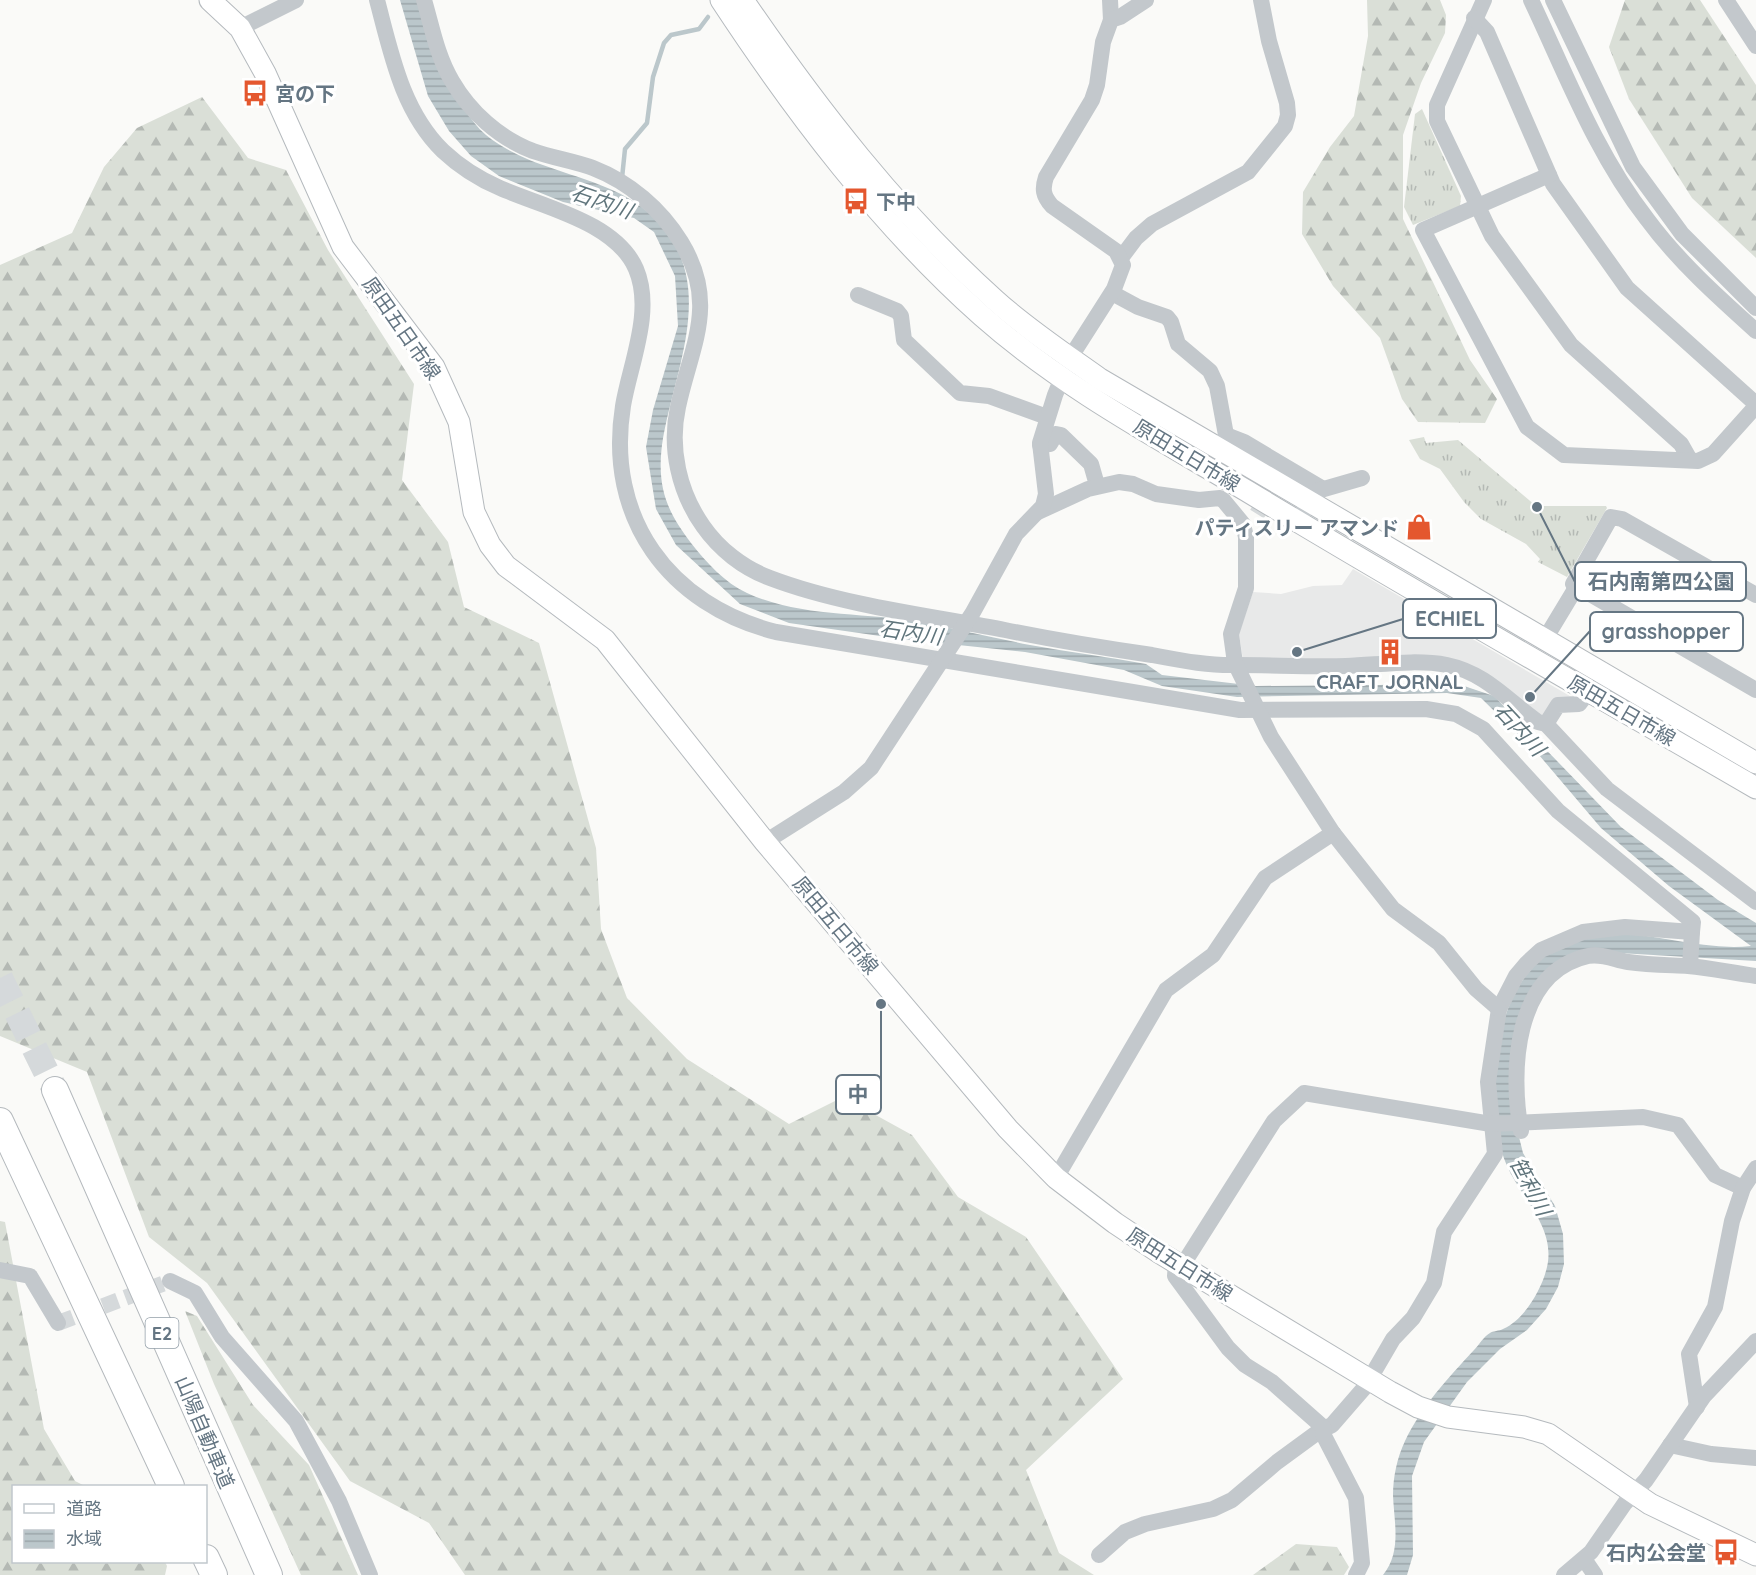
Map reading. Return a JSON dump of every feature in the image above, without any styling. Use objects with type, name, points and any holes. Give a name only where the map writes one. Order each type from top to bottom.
[{"type":"highway","name":"山陽自動車道","points":[[55,1090],[269,1575]]},
{"type":"highway","points":[[0,1121],[171,1485]]},
{"type":"highway","points":[[207,1560],[214,1575]]},
{"type":"main road","name":"原田五日市線","points":[[210,0],[240,28],[265,73],[343,247],[434,367],[459,422],[474,512],[490,545],[506,566],[605,640],[765,842],[1008,1129],[1056,1178],[1115,1223],[1369,1380],[1423,1408],[1443,1415],[1548,1434],[1633,1494],[1756,1555]]},
{"type":"main road","name":"原田五日市線","points":[[721,0],[768,72],[843,170],[933,269],[983,317],[1066,367],[1100,379],[1223,442],[1315,495],[1545,639],[1756,763]]},
{"type":"main road","name":"原田五日市線","points":[[743,0],[784,61],[903,206],[995,301],[1066,367],[1089,396],[1297,521],[1756,788]]},
{"type":"street","points":[[240,28],[275,8],[296,0]]},
{"type":"street","points":[[377,0],[404,93],[421,123],[442,150],[479,178],[604,232],[623,248],[636,269],[643,305],[623,406],[620,456],[627,498],[639,529],[668,571],[706,604],[752,626],[943,660],[1257,709],[1426,709],[1441,710],[1470,720],[1494,740],[1565,817],[1693,922],[1690,964]]},
{"type":"street","points":[[424,0],[442,61],[451,80],[477,114],[512,140],[531,150],[594,169],[615,178],[651,205],[681,242],[696,278],[700,316],[694,354],[677,411],[675,452],[678,472],[693,511],[717,543],[733,557],[769,578],[855,602],[965,625],[1097,647],[1236,667],[1447,665],[1477,675],[1502,690],[1538,723],[1546,724],[1607,789],[1756,902]]},
{"type":"street","points":[[1110,0],[1111,20],[1103,42],[1092,100],[1046,177],[1043,187],[1045,198],[1052,206],[1121,258]]},
{"type":"street","points":[[1111,20],[1120,17],[1146,0]]},
{"type":"street","points":[[1038,512],[1046,494],[1040,445],[1047,417],[1066,367],[1122,273],[1121,258],[1136,238],[1152,224],[1248,172],[1285,126],[1288,115],[1287,103],[1266,32],[1261,0]]},
{"type":"street","points":[[1484,0],[1474,18],[1436,110],[1437,121],[1493,238],[1574,348],[1681,444],[1690,460]]},
{"type":"street","points":[[1531,0],[1592,131],[1646,218],[1722,302],[1756,331]]},
{"type":"street","points":[[1553,0],[1633,167],[1682,234],[1756,308]]},
{"type":"street","points":[[1726,0],[1756,46]]},
{"type":"street","points":[[1474,18],[1486,32],[1549,175],[1561,196],[1630,292],[1756,405],[1709,458],[1690,460],[1564,455],[1527,427],[1423,230],[1549,175]]},
{"type":"street","points":[[1112,293],[1135,305],[1161,314],[1171,322],[1178,344],[1203,364],[1214,378],[1223,442],[1244,442],[1286,468],[1315,495]]},
{"type":"street","points":[[858,295],[897,311],[901,316],[904,340],[960,393],[989,396],[1047,417]]},
{"type":"street","points":[[1040,445],[1050,444],[1056,434],[1061,435],[1091,464],[1097,485]]},
{"type":"street","points":[[1297,521],[1315,495],[1362,478]]},
{"type":"street","points":[[765,842],[844,792],[872,768],[965,625],[1016,534],[1038,512],[1097,485],[1126,482],[1156,494],[1197,499],[1220,498],[1243,525],[1247,579],[1232,632],[1236,667],[1271,737],[1333,833],[1393,909],[1440,944],[1476,989],[1499,1009]]},
{"type":"street","points":[[1243,525],[1257,514]]},
{"type":"street","points":[[1756,595],[1622,519],[1611,517],[1573,584],[1756,690]]},
{"type":"street","points":[[1545,639],[1577,586]]},
{"type":"street","points":[[1546,724],[1558,705],[1579,704],[1589,691]]},
{"type":"street","points":[[1056,1178],[1166,990],[1213,955],[1265,878],[1333,833]]},
{"type":"street","points":[[1099,1555],[1125,1532],[1145,1524],[1213,1509],[1232,1500],[1276,1462],[1324,1428],[1332,1425],[1369,1380],[1393,1339],[1413,1318],[1434,1283],[1444,1232],[1495,1154],[1488,1082],[1499,1009],[1516,976],[1527,963],[1541,950],[1569,935],[1625,927],[1692,933]]},
{"type":"street","points":[[1520,1126],[1516,1073],[1527,1011],[1549,977],[1566,964],[1589,956],[1606,956],[1627,962],[1690,964],[1756,976]]},
{"type":"street","points":[[1324,1428],[1272,1382],[1245,1365],[1228,1348],[1175,1276],[1179,1264],[1274,1121],[1304,1093],[1493,1124],[1520,1126],[1643,1117],[1678,1125],[1715,1175],[1743,1188]]},
{"type":"street","points":[[1697,1407],[1689,1354],[1715,1307],[1732,1221],[1743,1188],[1756,1168]]},
{"type":"street","points":[[0,1270],[30,1276],[58,1323]]},
{"type":"street","points":[[170,1281],[195,1293],[222,1337],[296,1421],[339,1501],[370,1575]]},
{"type":"street","points":[[1564,1575],[1584,1559],[1719,1379],[1756,1341]]},
{"type":"street","points":[[1324,1428],[1323,1434],[1356,1498],[1362,1563],[1356,1575]]},
{"type":"street","points":[[1670,1445],[1711,1454],[1756,1458]]},
{"type":"street","points":[[1584,1559],[1595,1575]]},
{"type":"shaded area","points":[[1353,569],[1575,699],[1541,719],[1481,673],[1243,660],[1239,634],[1253,592],[1281,594],[1313,586],[1342,585]]},
{"type":"green space","points":[[1367,0],[1440,0],[1446,15],[1445,33],[1421,83],[1403,135],[1403,219],[1470,360],[1497,399],[1485,423],[1418,422],[1402,399],[1380,338],[1333,286],[1302,234],[1303,192],[1330,147],[1354,116],[1368,36]]},
{"type":"green space","points":[[1625,0],[1700,0],[1756,85],[1756,258],[1692,198],[1629,99],[1609,47]]},
{"type":"green space","points":[[202,97],[248,158],[286,170],[328,250],[414,384],[402,480],[448,542],[464,607],[539,643],[596,848],[601,929],[627,998],[687,1059],[789,1124],[843,1097],[912,1135],[958,1197],[1026,1237],[1123,1379],[1026,1470],[1059,1553],[1094,1575],[465,1575],[429,1523],[350,1481],[207,1283],[149,1237],[87,1072],[0,1036],[0,265],[72,233],[104,167],[137,128]]},
{"type":"green space","points":[[1422,109],[1461,196],[1460,206],[1413,225],[1404,207],[1415,114]]},
{"type":"green space","points":[[1424,437],[1426,443],[1458,440],[1536,506],[1606,506],[1607,508],[1567,577],[1538,562],[1540,559],[1526,544],[1481,519],[1464,502],[1440,469],[1420,459],[1409,440]]},
{"type":"green space","points":[[0,1221],[5,1222],[44,1429],[75,1481],[83,1485],[12,1485],[12,1563],[166,1563],[167,1566],[165,1575],[0,1575]]},
{"type":"green space","points":[[185,1311],[197,1316],[253,1405],[309,1465],[358,1575],[301,1575],[214,1384]]},
{"type":"green space","points":[[1296,1544],[1337,1547],[1349,1567],[1344,1575],[1253,1575]]},
{"type":"water","points":[[400,0],[418,0],[455,91],[464,108],[486,135],[509,150],[535,162],[612,190],[636,203],[657,221],[675,245],[685,269],[689,293],[688,318],[685,344],[662,445],[662,486],[670,509],[682,531],[710,565],[731,584],[747,593],[789,607],[921,622],[1030,645],[1146,664],[1162,675],[1256,686],[1380,685],[1449,681],[1494,696],[1621,827],[1718,900],[1756,923],[1756,961],[1602,952],[1533,990],[1514,1117],[1523,1153],[1555,1206],[1563,1234],[1564,1264],[1558,1287],[1546,1309],[1527,1330],[1500,1349],[1467,1382],[1424,1442],[1412,1476],[1413,1555],[1407,1575],[1383,1575],[1393,1557],[1395,1547],[1394,1481],[1405,1441],[1427,1405],[1484,1338],[1491,1332],[1501,1330],[1511,1324],[1525,1311],[1537,1294],[1547,1267],[1547,1239],[1536,1214],[1507,1166],[1498,1137],[1495,1106],[1496,1074],[1499,1044],[1511,1000],[1535,965],[1550,952],[1590,935],[1630,934],[1717,946],[1751,946],[1669,886],[1601,828],[1539,755],[1481,698],[1447,693],[1237,697],[1162,686],[1124,670],[1025,652],[901,639],[789,623],[740,604],[676,545],[656,509],[646,447],[653,410],[678,326],[675,276],[654,232],[634,218],[563,202],[499,176],[471,156],[449,131],[428,96]]},
{"type":"waterway","points":[[622,178],[625,149],[647,123],[653,77],[664,43],[671,35],[699,29],[708,17]]},
{"type":"tunnel","points":[[1257,514],[1283,472]]},
{"type":"tunnel","points":[[0,978],[55,1090]]},
{"type":"tunnel","points":[[58,1323],[170,1281]]},
{"type":"place","name":"宮の下","points":[[255,93]]},
{"type":"place","name":"下中","points":[[856,201]]},
{"type":"place","name":"石内南第四公園","points":[[1537,507]]},
{"type":"place","name":"パティスリー アマンド","points":[[1419,527]]},
{"type":"place","name":"ECHIEL","points":[[1297,652]]},
{"type":"place","name":"CRAFT JORNAL","points":[[1390,652]]},
{"type":"place","name":"grasshopper","points":[[1530,697]]},
{"type":"place","name":"中","points":[[881,1004]]},
{"type":"place","name":"石内公会堂","points":[[1726,1552]]},
{"type":"water label","name":"石内川","points":[[602,201]]},
{"type":"water label","name":"石内川","points":[[911,632]]},
{"type":"water label","name":"石内川","points":[[1520,729]]},
{"type":"water label","name":"笹利川","points":[[1531,1186]]}]
